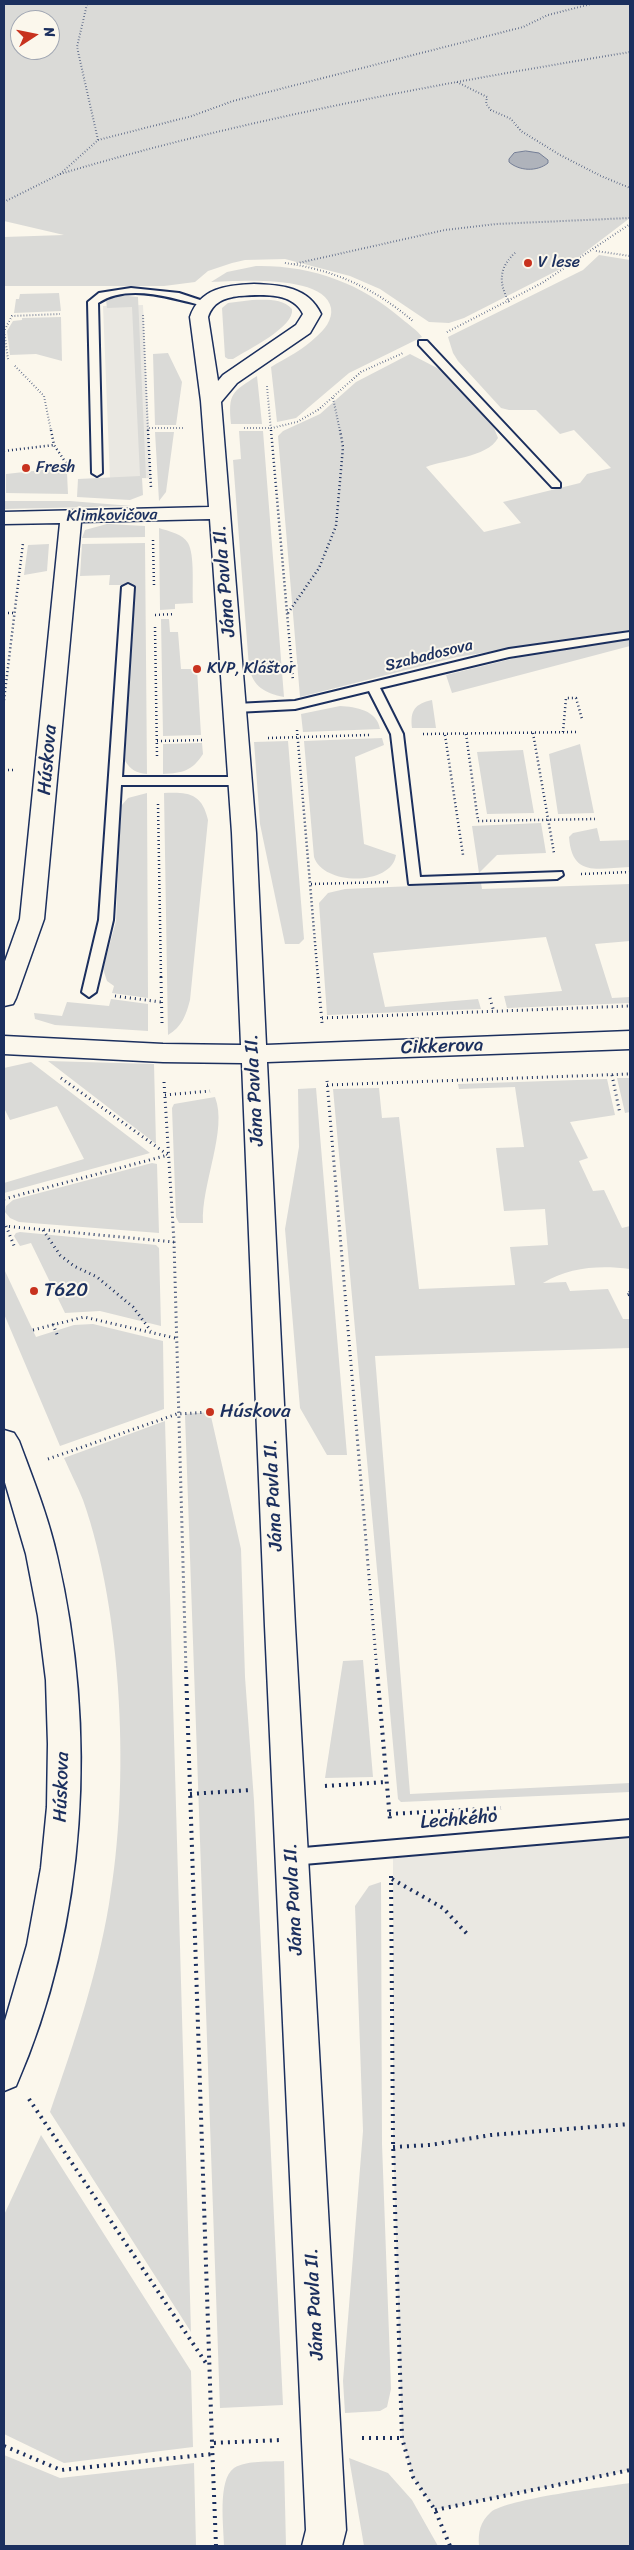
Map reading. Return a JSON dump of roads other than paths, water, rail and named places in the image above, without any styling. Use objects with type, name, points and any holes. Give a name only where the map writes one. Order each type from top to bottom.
[{"type":"street","points":[[204,303],[216,296],[238,290],[281,292],[303,300],[312,314],[309,322],[303,329],[230,379],[211,401]]},
{"type":"street","name":"Jána Pavla II.","points":[[204,303],[199,317],[211,401],[238,739],[326,2541]]},
{"type":"street","name":"Klimkovičova","points":[[4,518],[152,516],[220,512]]},
{"type":"street","name":"Húskova","points":[[4,998],[32,919],[71,518]]},
{"type":"street","name":"Cikkerova","points":[[4,1045],[163,1053],[253,1054],[630,1040]]},
{"type":"street","name":"Húskova","points":[[4,1441],[23,1490],[44,1566],[60,1650],[64,1755],[61,1836],[48,1924],[32,1991],[5,2070]]},
{"type":"lane","points":[[97,473],[92,304],[96,299],[105,294],[142,292],[174,295],[204,303]]},
{"type":"lane","points":[[423,343],[556,485]]},
{"type":"lane","points":[[89,992],[106,920],[128,586]]},
{"type":"lane","name":"Szabadosova","points":[[236,708],[295,705],[518,652],[630,634]]},
{"type":"lane","points":[[373,687],[397,734],[414,881],[557,875]]},
{"type":"lane","points":[[115,781],[240,781]]},
{"type":"lane","name":"Lechkého","points":[[292,1857],[630,1828]]},
{"type":"place","name":"V lese","points":[[528,263]]},
{"type":"place","name":"Fresh","points":[[26,468]]},
{"type":"place","name":"KVP, Kláštor","points":[[197,669]]},
{"type":"place","name":"T620","points":[[34,1291]]},
{"type":"place","name":"Húskova","points":[[210,1412]]}]
